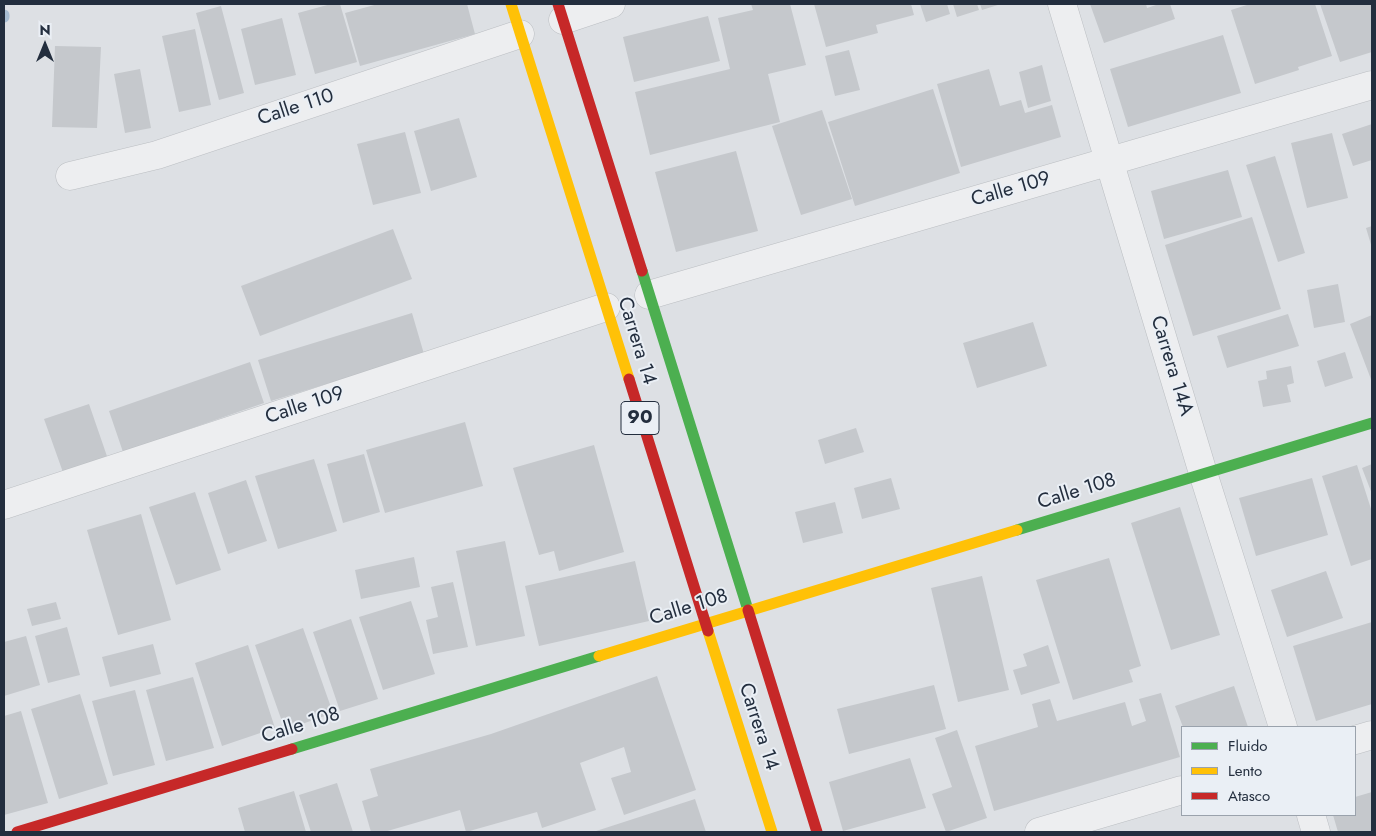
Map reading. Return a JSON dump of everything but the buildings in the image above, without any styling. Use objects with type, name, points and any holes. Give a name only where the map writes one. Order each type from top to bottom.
[{"type":"main road","name":"Carrera 14","points":[[511,4],[772,832]]},
{"type":"main road","name":"Carrera 14","points":[[561,12],[817,832]]},
{"type":"main road","name":"Calle 108","points":[[17,832],[1372,423]]},
{"type":"street","points":[[561,12],[611,4]]},
{"type":"street","name":"Carrera 14A","points":[[1062,4],[1203,473],[1283,726]]},
{"type":"street","name":"Calle 110","points":[[70,176],[157,155],[520,34]]},
{"type":"street","name":"Calle 109","points":[[649,295],[1372,85]]},
{"type":"street","name":"Calle 109","points":[[4,506],[606,307]]},
{"type":"street","points":[[1356,740],[1372,735]]},
{"type":"street","points":[[1038,832],[1181,790]]},
{"type":"street","points":[[1311,816],[1316,832]]},
{"type":"traffic: fast","points":[[642,271],[748,610]]},
{"type":"traffic: fast","points":[[1017,530],[1372,423]]},
{"type":"traffic: fast","points":[[292,749],[599,656]]},
{"type":"traffic: slow","points":[[511,4],[629,379]]},
{"type":"traffic: slow","points":[[599,656],[1017,530]]},
{"type":"traffic: slow","points":[[708,631],[772,832]]},
{"type":"traffic: jam","points":[[558,4],[642,271]]},
{"type":"traffic: jam","points":[[629,379],[708,631]]},
{"type":"traffic: jam","points":[[748,610],[817,832]]},
{"type":"traffic: jam","points":[[17,832],[292,749]]}]
